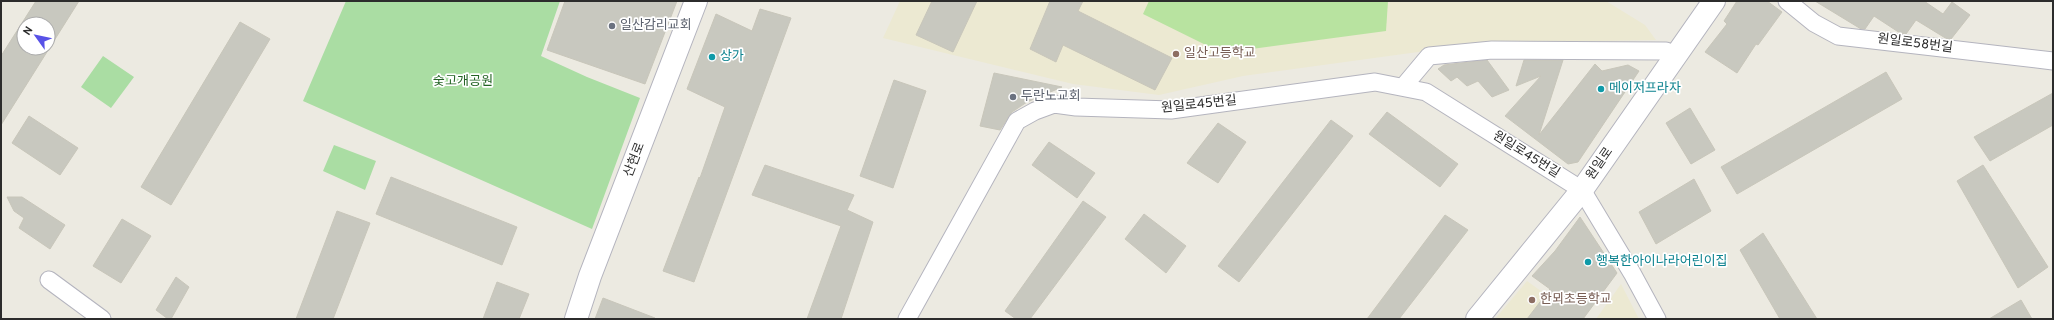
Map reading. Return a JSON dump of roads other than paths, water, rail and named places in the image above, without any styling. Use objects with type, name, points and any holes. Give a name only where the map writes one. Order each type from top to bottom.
[{"type":"street","name":"산현로","points":[[576,319],[590,276],[696,1]]},
{"type":"street","name":"원일로","points":[[1477,319],[1582,190],[1714,1]]},
{"type":"street","name":"원일로58번길","points":[[1787,1],[1814,23],[1838,36],[2053,61]]},
{"type":"street","points":[[1403,87],[1429,56],[1492,50],[1666,51],[1675,55]]},
{"type":"street","name":"원일로45번길","points":[[907,319],[1017,121],[1035,111],[1054,104],[1076,107],[1171,110],[1375,82],[1426,92],[1582,190]]},
{"type":"street","points":[[1582,190],[1632,273],[1657,319]]},
{"type":"street","points":[[49,280],[102,319]]},
{"type":"place","name":"일산감리교회","points":[[612,26]]},
{"type":"place","name":"일산고등학교","points":[[1176,54]]},
{"type":"place","name":"상가","points":[[712,57]]},
{"type":"place","name":"메이저프라자","points":[[1601,89]]},
{"type":"place","name":"두란노교회","points":[[1013,97]]},
{"type":"place","name":"행복한아이나라어린이집","points":[[1588,262]]},
{"type":"place","name":"한뫼초등학교","points":[[1532,300]]},
{"type":"park label","name":"숯고개공원","points":[[463,82]]}]
